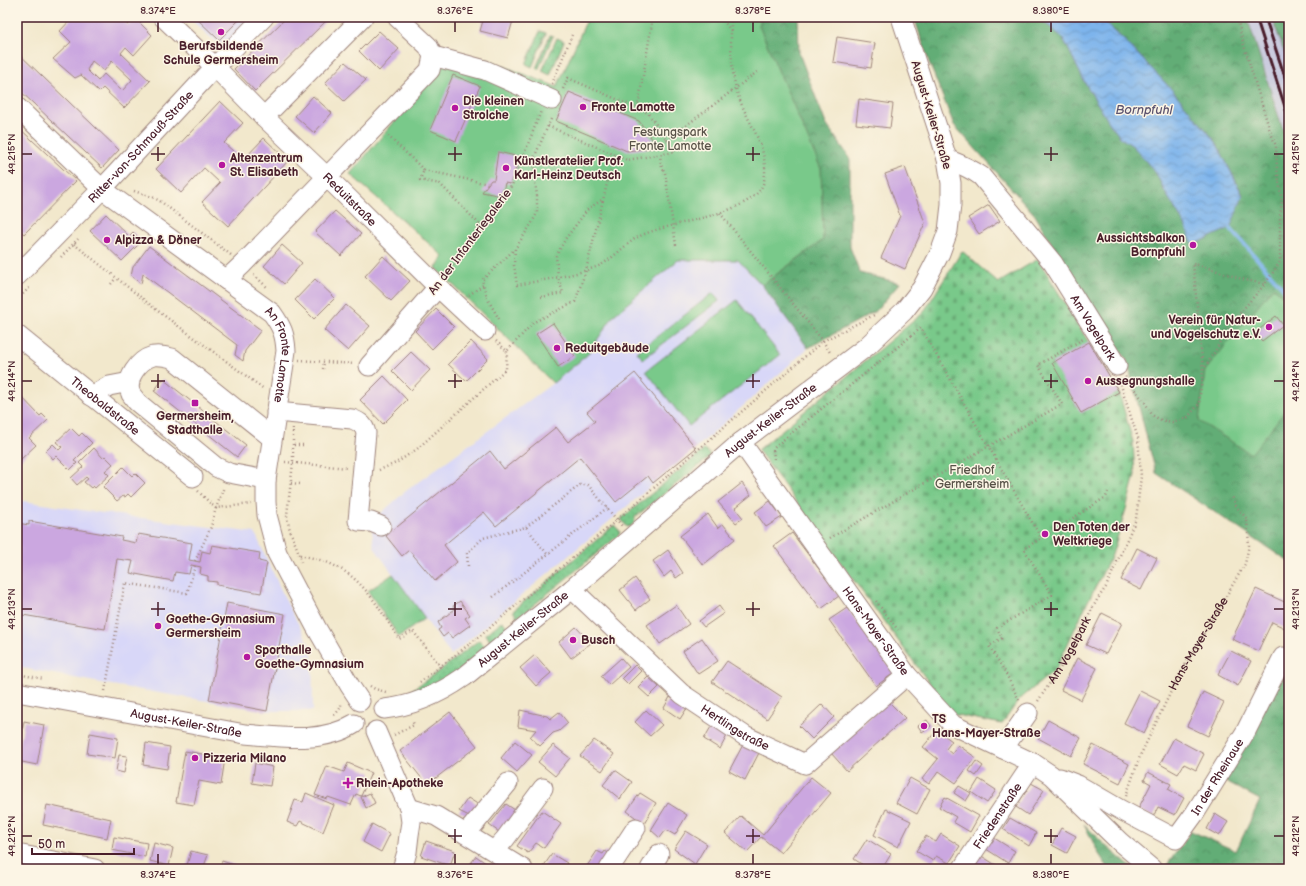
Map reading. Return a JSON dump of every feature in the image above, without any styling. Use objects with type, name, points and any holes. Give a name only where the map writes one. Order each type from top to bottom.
[{"type":"street","name":"Reduitstraße","points":[[163,17],[438,287],[492,325]]},
{"type":"street","name":"Ritter-von-Schmauß-Straße","points":[[17,276],[102,189],[215,67],[264,17]]},
{"type":"street","points":[[264,117],[363,17]]},
{"type":"street","points":[[226,280],[430,70],[432,56],[428,46],[398,17]]},
{"type":"street","name":"August-Keiler-Straße","points":[[387,701],[394,708],[428,697],[452,686],[464,677],[572,589],[741,442],[866,347],[904,311],[922,288],[937,260],[948,231],[951,205],[950,184],[947,159],[901,17]]},
{"type":"street","points":[[432,56],[485,70],[552,95]]},
{"type":"street","name":"An Fronte Lamotte","points":[[17,107],[102,189],[272,313],[280,324],[284,331],[286,351],[266,480],[268,522],[277,553],[316,627],[355,694]]},
{"type":"street","name":"Am Vogelpark","points":[[947,159],[968,167],[981,176],[1053,263],[1116,366]]},
{"type":"street","name":"An der Infanteriegalerie","points":[[369,366],[438,287]]},
{"type":"street","name":"Theobaldstraße","points":[[19,340],[193,477]]},
{"type":"street","points":[[266,480],[229,473],[216,467],[137,402],[130,393],[130,382],[133,373],[143,360],[154,356],[172,358],[272,438]]},
{"type":"street","points":[[91,396],[109,386],[130,382]]},
{"type":"street","points":[[278,406],[352,419],[359,422],[365,428],[366,433],[358,521],[371,522],[381,526]]},
{"type":"street","name":"Hans-Mayer-Straße","points":[[741,442],[907,675],[953,725],[1032,763],[1051,775],[1120,842],[1152,869]]},
{"type":"street","name":"Hertlingstraße","points":[[572,589],[682,694],[745,736],[805,764],[907,675]]},
{"type":"street","name":"In der Rheinaue","points":[[1121,810],[1176,839],[1195,813],[1246,731],[1283,657]]},
{"type":"street","name":"August-Keiler-Straße","points":[[17,692],[245,734],[279,737],[313,737],[331,734],[354,724]]},
{"type":"street","points":[[355,694],[374,700],[382,705],[387,701],[386,714],[383,724],[376,731],[366,732],[357,728],[354,724],[352,714],[356,705],[355,694]]},
{"type":"street","points":[[1003,749],[1028,713]]},
{"type":"street","points":[[376,731],[409,808],[411,822],[407,852],[402,869]]},
{"type":"street","name":"Friedenstraße","points":[[962,869],[1032,763]]},
{"type":"street","name":"Hans-Mayer-Straße","points":[[1051,775],[1078,785],[1121,810]]},
{"type":"street","points":[[466,834],[508,783]]},
{"type":"street","points":[[494,851],[505,839],[543,788]]},
{"type":"street","points":[[409,808],[436,816],[523,869]]},
{"type":"street","points":[[609,869],[636,828]]},
{"type":"street","points":[[17,854],[95,869]]},
{"type":"path","points":[[637,108],[653,17]]},
{"type":"path","points":[[721,17],[731,31]]},
{"type":"path","points":[[515,249],[514,265],[517,285],[558,277],[598,267],[638,237],[673,224],[720,214],[741,205],[755,195],[764,182],[765,163],[760,142],[739,98],[732,70],[731,17]]},
{"type":"path","points":[[1203,370],[1224,334],[1265,284],[1280,262],[1280,216],[1282,202],[1277,168],[1276,146],[1268,128],[1237,17]]},
{"type":"path","name":"An der Infanteriegalerie","points":[[438,287],[512,185],[552,95],[572,35]]},
{"type":"path","points":[[667,140],[756,72]]},
{"type":"path","points":[[548,126],[627,160],[675,152],[648,113],[568,78],[552,95]]},
{"type":"path","points":[[269,460],[378,470],[396,463],[417,449],[506,369],[507,351],[492,325],[482,280],[515,249],[532,224],[537,213],[534,158],[551,119]]},
{"type":"path","points":[[377,126],[424,170],[488,184]]},
{"type":"path","points":[[660,154],[661,165],[665,173],[676,245]]},
{"type":"path","points":[[507,351],[534,322],[575,302],[586,270],[614,155]]},
{"type":"path","points":[[424,170],[420,180],[440,184],[482,227]]},
{"type":"path","points":[[541,297],[563,293],[558,277],[556,256],[566,238],[588,209],[603,199]]},
{"type":"path","points":[[720,214],[823,341],[840,366]]},
{"type":"path","points":[[74,244],[278,406]]},
{"type":"path","points":[[1116,366],[1146,404],[1152,415],[1161,420],[1172,422],[1188,417],[1199,404],[1203,370],[1193,263],[1245,280],[1265,284]]},
{"type":"path","points":[[111,284],[116,278]]},
{"type":"path","points":[[416,685],[480,636],[617,520],[823,341],[877,313]]},
{"type":"path","points":[[776,464],[773,456],[773,449],[921,328],[1042,538]]},
{"type":"path","points":[[834,544],[829,536],[1062,404],[1038,365],[1095,332]]},
{"type":"path","points":[[299,360],[369,366]]},
{"type":"path","points":[[323,369],[324,362]]},
{"type":"path","name":"Am Vogelpark","points":[[1028,713],[1036,704],[1064,662],[1097,600],[1106,587],[1136,519],[1141,476],[1138,438],[1116,366]]},
{"type":"path","points":[[294,445],[303,445]]},
{"type":"path","points":[[193,477],[194,487],[216,508],[266,502]]},
{"type":"path","points":[[291,483],[301,484]]},
{"type":"path","points":[[468,566],[467,553],[483,538],[526,527],[580,485],[588,485],[613,516]]},
{"type":"path","points":[[1028,713],[1019,700],[1004,670],[989,646],[1002,638],[997,628],[1052,595],[1024,549],[1106,497],[1108,492]]},
{"type":"path","name":"Hans-Mayer-Straße","points":[[1121,810],[1140,756],[1177,679],[1245,564],[1249,545],[1247,519],[1236,506],[1232,496]]},
{"type":"path","points":[[195,561],[211,527],[216,508]]},
{"type":"path","points":[[493,597],[607,508]]},
{"type":"path","points":[[526,527],[548,555]]},
{"type":"path","points":[[300,555],[325,561],[336,566],[352,577],[367,592],[400,639],[413,631],[441,667]]},
{"type":"path","points":[[112,693],[104,691],[125,583],[187,593],[195,566]]},
{"type":"path","points":[[873,598],[898,630]]},
{"type":"path","points":[[17,674],[46,680]]},
{"type":"path","points":[[333,716],[341,706],[338,694],[355,694],[364,678],[387,701]]},
{"type":"shaded area","name":"Berufsbildende Schule Germersheim","points":[[188,17],[252,17],[222,48]]},
{"type":"shaded area","points":[[1247,17],[1272,17],[1289,66],[1289,149]]},
{"type":"shaded area","points":[[678,260],[738,260],[762,285],[808,348],[696,448],[451,655],[425,619],[399,637],[368,591],[393,574],[374,547],[371,522],[406,491],[553,383],[587,355],[614,315]]},
{"type":"shaded area","name":"Goethe-Gymnasium Germersheim","points":[[17,500],[255,533],[287,603],[312,649],[313,711],[267,711],[106,684],[17,667]]},
{"type":"shaded area","points":[[1289,848],[1289,869],[1280,869]]},
{"type":"green space","name":"Festungspark Fronte Lamotte","points":[[588,17],[761,17],[759,26],[821,169],[823,240],[762,285],[738,260],[678,260],[614,315],[587,355],[553,383],[436,268],[443,256],[350,174],[440,68],[448,56],[488,60],[557,87]]},
{"type":"green space","points":[[761,17],[798,17],[799,53],[826,124],[850,158],[850,247],[860,273],[900,283],[876,311],[808,348],[762,285],[823,240],[759,26]]},
{"type":"green space","points":[[914,17],[1038,17],[1063,38],[1085,83],[1110,124],[1121,138],[1133,146],[1156,173],[1165,192],[1185,225],[1194,245],[1210,237],[1243,195],[1216,142],[1173,91],[1127,43],[1099,17],[1247,17],[1289,149],[1289,562],[1156,473],[1127,361],[1077,288],[1035,215],[954,125],[930,65]]},
{"type":"green space","points":[[1272,17],[1289,17],[1289,66]]},
{"type":"green space","points":[[540,31],[546,33],[532,67],[526,64]]},
{"type":"green space","points":[[550,35],[553,36],[538,70],[536,68]]},
{"type":"green space","points":[[557,38],[564,41],[550,75],[542,71]]},
{"type":"green space","name":"Friedhof Germersheim","points":[[962,251],[998,283],[1038,259],[1119,392],[1133,442],[1135,475],[1112,555],[1088,601],[1056,669],[1019,700],[1002,724],[952,714],[758,450],[923,313]]},
{"type":"green space","points":[[1273,287],[1289,302],[1289,406],[1251,454],[1199,421],[1205,371]]},
{"type":"green space","points":[[713,293],[719,301],[643,359],[637,352]]},
{"type":"green space","points":[[737,300],[780,355],[689,426],[646,371]]},
{"type":"green space","points":[[705,449],[711,456],[635,517],[633,524],[627,527],[621,519]]},
{"type":"green space","points":[[614,525],[620,531],[619,535],[518,618],[513,611]]},
{"type":"green space","points":[[393,574],[425,618],[399,637],[368,591]]},
{"type":"green space","points":[[502,621],[507,628],[493,641],[490,641],[486,634]]},
{"type":"green space","points":[[479,640],[486,647],[460,670],[436,684],[409,692],[439,671]]},
{"type":"green space","points":[[1289,665],[1289,848],[1280,869],[1165,868],[1191,831],[1236,851],[1260,800],[1220,779]]},
{"type":"green space","points":[[1084,824],[1106,846],[1133,869],[1109,869],[1099,854]]},
{"type":"water","name":"Bornpfuhl","points":[[1038,17],[1099,17],[1127,43],[1173,91],[1216,142],[1243,196],[1230,228],[1193,245],[1185,225],[1165,192],[1156,173],[1133,146],[1121,138],[1110,124],[1085,83],[1063,38]]},
{"type":"building","points":[[73,17],[119,17],[128,25],[135,18],[152,35],[134,55],[126,47],[121,53],[150,81],[124,108],[103,88],[99,92],[81,75],[75,78],[53,59],[71,42],[60,31]],"holes":[[[92,61],[104,71],[112,61],[132,80],[122,91],[104,74],[98,81],[87,70]]]},
{"type":"building","points":[[195,17],[242,17],[219,40]]},
{"type":"building","points":[[287,17],[330,17],[255,91],[234,69]]},
{"type":"building","points":[[484,17],[514,17],[508,38],[480,31]]},
{"type":"building","points":[[379,31],[399,49],[379,71],[359,51]]},
{"type":"building","points":[[837,37],[875,43],[871,68],[833,62]]},
{"type":"building","points":[[17,52],[119,150],[102,168],[17,88]]},
{"type":"building","points":[[345,62],[366,80],[344,101],[325,83]]},
{"type":"building","name":"Die kleinen Strolche","points":[[453,75],[480,86],[456,141],[430,130]]},
{"type":"building","name":"Fronte Lamotte","points":[[569,92],[639,121],[658,147],[627,151],[556,121]]},
{"type":"building","points":[[313,96],[332,113],[314,133],[295,116]]},
{"type":"building","points":[[859,99],[893,104],[890,128],[856,124]]},
{"type":"building","name":"Altenzentrum St. Elisabeth","points":[[220,101],[243,123],[224,143],[243,160],[264,138],[288,161],[228,226],[202,202],[220,183],[204,168],[181,193],[156,169]]},
{"type":"building","points":[[17,126],[76,181],[24,234],[17,228]]},
{"type":"building","name":"Künstleratelier Prof. Karl-Heinz Deutsch","points":[[498,152],[520,157],[510,184],[505,183],[502,196],[482,192],[491,180],[494,180]]},
{"type":"building","points":[[905,167],[925,223],[905,269],[881,258],[900,216],[885,174]]},
{"type":"building","points":[[989,205],[1000,221],[979,234],[968,218]]},
{"type":"building","points":[[335,211],[361,234],[341,256],[315,232]]},
{"type":"building","points":[[106,214],[129,236],[133,232],[142,241],[122,261],[90,231]]},
{"type":"building","points":[[282,245],[302,263],[284,284],[264,266]]},
{"type":"building","points":[[149,246],[261,330],[245,351],[243,361],[235,355],[237,345],[143,274],[141,284],[131,276],[133,267]]},
{"type":"building","points":[[383,256],[410,281],[391,301],[365,276]]},
{"type":"building","points":[[315,279],[335,298],[314,319],[295,300]]},
{"type":"building","points":[[346,305],[370,326],[348,351],[324,330]]},
{"type":"building","points":[[436,309],[454,327],[432,349],[415,331]]},
{"type":"building","points":[[1276,316],[1283,325],[1262,341],[1255,333]]},
{"type":"building","name":"Reduitgebäude","points":[[553,323],[575,356],[558,367],[536,334]]},
{"type":"building","points":[[471,341],[488,359],[466,381],[448,364]]},
{"type":"building","name":"Aussegnungshalle","points":[[1089,342],[1119,392],[1081,413],[1052,363]]},
{"type":"building","points":[[411,352],[430,370],[411,390],[392,371]]},
{"type":"building","points":[[635,373],[696,448],[653,483],[648,476],[616,502],[580,457],[496,526],[484,512],[444,545],[457,562],[435,581],[409,550],[402,556],[386,536],[490,451],[504,469],[556,427],[568,442],[595,421],[587,412]]},
{"type":"building","points":[[384,376],[407,400],[383,424],[360,400]]},
{"type":"building","points":[[163,379],[246,445],[237,457],[154,391]]},
{"type":"building","points":[[17,392],[40,416],[42,414],[48,420],[29,438],[36,445],[20,460],[17,456]]},
{"type":"building","points":[[71,428],[79,436],[82,433],[92,443],[74,461],[77,463],[70,470],[56,456],[53,459],[46,451],[53,444],[59,450],[62,447],[56,442]]},
{"type":"building","points":[[94,448],[103,458],[105,456],[113,464],[105,471],[109,475],[95,488],[93,486],[91,488],[84,482],[88,479],[86,477],[77,485],[71,478],[83,467],[79,463]]},
{"type":"building","points":[[123,467],[132,476],[135,473],[145,483],[131,497],[128,494],[117,501],[103,487]]},
{"type":"building","points":[[742,483],[751,495],[735,508],[743,518],[736,523],[718,502]]},
{"type":"building","points":[[770,501],[782,517],[766,527],[755,512]]},
{"type":"building","points":[[708,514],[718,528],[723,524],[735,539],[703,565],[680,536]]},
{"type":"building","points":[[29,521],[122,537],[121,540],[136,543],[138,534],[192,543],[189,560],[200,562],[202,551],[210,553],[212,545],[260,553],[259,561],[267,563],[261,593],[217,585],[217,582],[208,581],[208,576],[200,574],[201,567],[191,565],[189,574],[175,572],[173,581],[130,573],[133,561],[117,559],[105,629],[17,614],[17,523],[29,525]]},
{"type":"building","points":[[792,533],[839,596],[821,609],[774,546]]},
{"type":"building","points":[[1137,548],[1157,558],[1141,590],[1121,580]]},
{"type":"building","points":[[668,550],[683,573],[676,578],[671,571],[664,577],[653,561]]},
{"type":"building","points":[[635,578],[650,599],[636,610],[620,590]]},
{"type":"building","points":[[1256,589],[1289,604],[1289,630],[1272,622],[1258,651],[1232,639]]},
{"type":"building","points":[[460,601],[470,615],[465,618],[470,625],[452,638],[448,633],[443,637],[438,630],[441,628],[438,622],[455,609],[453,606]]},
{"type":"building","name":"Sporthalle Goethe-Gymnasium","points":[[227,603],[285,614],[267,711],[209,700]]},
{"type":"building","points":[[676,605],[689,624],[660,644],[647,625]]},
{"type":"building","points":[[719,606],[724,613],[704,627],[699,621]]},
{"type":"building","points":[[847,608],[894,673],[876,686],[829,620]]},
{"type":"building","points":[[1102,613],[1122,623],[1106,654],[1086,645]]},
{"type":"building","points":[[576,627],[591,643],[571,658],[559,642]]},
{"type":"building","points":[[702,638],[718,661],[698,674],[683,651]]},
{"type":"building","points":[[1231,651],[1251,661],[1238,686],[1218,675]]},
{"type":"building","points":[[535,655],[551,673],[536,686],[520,668]]},
{"type":"building","points":[[621,658],[629,667],[609,685],[601,676]]},
{"type":"building","points":[[1077,658],[1097,668],[1081,700],[1061,690]]},
{"type":"building","points":[[727,661],[782,697],[767,719],[712,682]]},
{"type":"building","points":[[635,665],[641,671],[628,684],[622,678]]},
{"type":"building","points":[[648,677],[659,687],[649,697],[638,687]]},
{"type":"building","points":[[1140,691],[1160,701],[1144,733],[1124,723]]},
{"type":"building","points":[[1203,692],[1224,702],[1208,736],[1187,726]]},
{"type":"building","points":[[670,697],[687,708],[680,719],[664,708]]},
{"type":"building","points":[[888,701],[905,718],[847,771],[831,753]]},
{"type":"building","points":[[822,704],[834,717],[812,739],[799,726]]},
{"type":"building","points":[[520,710],[547,716],[550,719],[559,712],[568,723],[559,731],[553,733],[540,746],[530,737],[536,730],[518,727]]},
{"type":"building","points":[[646,710],[662,725],[650,736],[635,722]]},
{"type":"building","points":[[450,712],[477,746],[427,785],[400,751]]},
{"type":"building","name":"TS Hans-Mayer-Straße","points":[[927,720],[931,726],[922,732],[918,726]]},
{"type":"building","points":[[1048,720],[1081,738],[1071,756],[1038,738]]},
{"type":"building","points":[[24,721],[44,725],[37,765],[17,761]]},
{"type":"building","points":[[712,725],[728,734],[720,749],[704,739]]},
{"type":"building","points":[[937,730],[952,741],[946,749],[952,754],[958,745],[975,757],[956,783],[939,771],[929,784],[922,779],[938,759],[923,747]]},
{"type":"building","points":[[90,733],[118,738],[115,758],[87,754]]},
{"type":"building","points":[[1174,738],[1204,754],[1196,770],[1184,764],[1178,774],[1160,764]]},
{"type":"building","points":[[594,740],[614,754],[602,771],[580,756]]},
{"type":"building","points":[[515,741],[532,755],[517,772],[501,758]]},
{"type":"building","points":[[745,741],[761,749],[745,780],[729,771]]},
{"type":"building","points":[[146,743],[170,747],[167,769],[143,765]]},
{"type":"building","points":[[553,745],[570,758],[555,776],[538,762]]},
{"type":"building","points":[[1093,745],[1129,764],[1120,783],[1083,764]]},
{"type":"building","points":[[185,751],[225,758],[221,785],[199,781],[194,805],[176,802]]},
{"type":"building","points":[[119,755],[127,756],[124,773],[116,771]]},
{"type":"building","points":[[976,761],[983,766],[976,776],[969,771]]},
{"type":"building","points":[[255,763],[273,767],[270,786],[252,783]]},
{"type":"building","points":[[348,763],[371,773],[361,796],[356,794],[351,805],[328,797],[327,799],[315,795],[327,766],[344,772]]},
{"type":"building","points":[[615,770],[632,782],[620,799],[603,785]]},
{"type":"building","points":[[1148,772],[1171,784],[1168,789],[1184,798],[1175,815],[1158,807],[1153,817],[1138,809],[1151,784],[1144,780]]},
{"type":"building","points":[[811,777],[831,793],[781,853],[761,837],[747,852],[725,833],[741,816],[763,835]]},
{"type":"building","points":[[910,778],[930,789],[917,814],[896,803]]},
{"type":"building","points":[[979,779],[996,790],[987,803],[971,792]]},
{"type":"building","points":[[1031,783],[1044,790],[1028,815],[1016,807]]},
{"type":"building","points":[[959,786],[971,793],[966,801],[954,793]]},
{"type":"building","points":[[306,793],[334,805],[323,832],[300,821],[297,826],[287,822],[295,800],[303,802]]},
{"type":"building","points":[[370,793],[375,803],[366,808],[361,797]]},
{"type":"building","points":[[640,793],[656,803],[644,824],[627,811]]},
{"type":"building","points":[[945,797],[979,816],[970,832],[953,822],[956,817],[939,807]]},
{"type":"building","points":[[468,798],[479,805],[471,817],[459,811]]},
{"type":"building","points":[[668,803],[687,815],[675,835],[666,830],[660,838],[651,830]]},
{"type":"building","points":[[506,804],[518,812],[502,834],[489,825]]},
{"type":"building","points":[[47,805],[111,819],[107,838],[43,825]]},
{"type":"building","points":[[886,809],[911,821],[898,847],[874,835]]},
{"type":"building","points":[[542,811],[561,824],[544,848],[536,843],[528,853],[517,846]]},
{"type":"building","points":[[17,813],[21,814],[18,832],[17,831]]},
{"type":"building","points":[[1215,814],[1228,822],[1219,836],[1207,829]]},
{"type":"building","points":[[1010,818],[1036,833],[1029,846],[1003,829]]},
{"type":"building","points":[[372,824],[390,834],[381,852],[363,842]]},
{"type":"building","points":[[1061,828],[1076,836],[1067,853],[1052,845]]},
{"type":"building","points":[[686,831],[707,844],[695,864],[674,849]]},
{"type":"building","points":[[941,834],[960,846],[949,863],[936,856],[933,861],[916,851],[926,836],[936,842]]},
{"type":"building","points":[[991,836],[1015,851],[1008,863],[983,847]]},
{"type":"building","points":[[114,837],[147,843],[145,857],[112,850]]},
{"type":"building","points":[[867,839],[891,854],[882,869],[869,869],[854,859]]},
{"type":"building","points":[[426,841],[455,851],[450,866],[421,856]]},
{"type":"building","points":[[154,843],[173,848],[169,866],[150,861]]},
{"type":"building","points":[[191,851],[208,855],[203,869],[186,869]]},
{"type":"building","points":[[597,851],[603,854],[605,851],[614,856],[605,869],[585,869]]},
{"type":"building","points":[[552,854],[567,863],[562,869],[546,869],[543,867]]},
{"type":"building","points":[[980,855],[1002,869],[971,869]]},
{"type":"building","points":[[476,856],[487,864],[484,869],[472,869],[469,866]]},
{"type":"building","points":[[222,861],[240,867],[239,869],[219,869]]},
{"type":"waterway","name":"Bornpfuhl","points":[[1230,228],[1289,295]]},
{"type":"railway","points":[[1256,17],[1289,119]]},
{"type":"railway","points":[[1265,17],[1289,89]]},
{"type":"place","name":"Berufsbildende Schule Germersheim","points":[[221,32]]},
{"type":"place","name":"Fronte Lamotte","points":[[583,107]]},
{"type":"place","name":"Die kleinen Strolche","points":[[455,108]]},
{"type":"place","name":"Altenzentrum St. Elisabeth","points":[[222,165]]},
{"type":"place","name":"Künstleratelier Prof. Karl-Heinz Deutsch","points":[[506,168]]},
{"type":"place","name":"Alpizza & Döner","points":[[107,240]]},
{"type":"place","name":"Aussichtsbalkon Bornpfuhl","points":[[1193,245]]},
{"type":"place","name":"Verein für Natur- und Vogelschutz e.V.","points":[[1269,327]]},
{"type":"place","name":"Reduitgebäude","points":[[557,348]]},
{"type":"place","name":"Aussegnungshalle","points":[[1088,381]]},
{"type":"place","name":"Germersheim, Stadthalle","points":[[195,403]]},
{"type":"place","name":"Den Toten der Weltkriege","points":[[1045,534]]},
{"type":"place","name":"Goethe-Gymnasium Germersheim","points":[[158,626]]},
{"type":"place","name":"Busch","points":[[573,640]]},
{"type":"place","name":"Sporthalle Goethe-Gymnasium","points":[[247,657]]},
{"type":"place","name":"TS Hans-Mayer-Straße","points":[[924,726]]},
{"type":"place","name":"Pizzeria Milano","points":[[195,758]]},
{"type":"place","name":"Rhein-Apotheke","points":[[348,783]]}]
